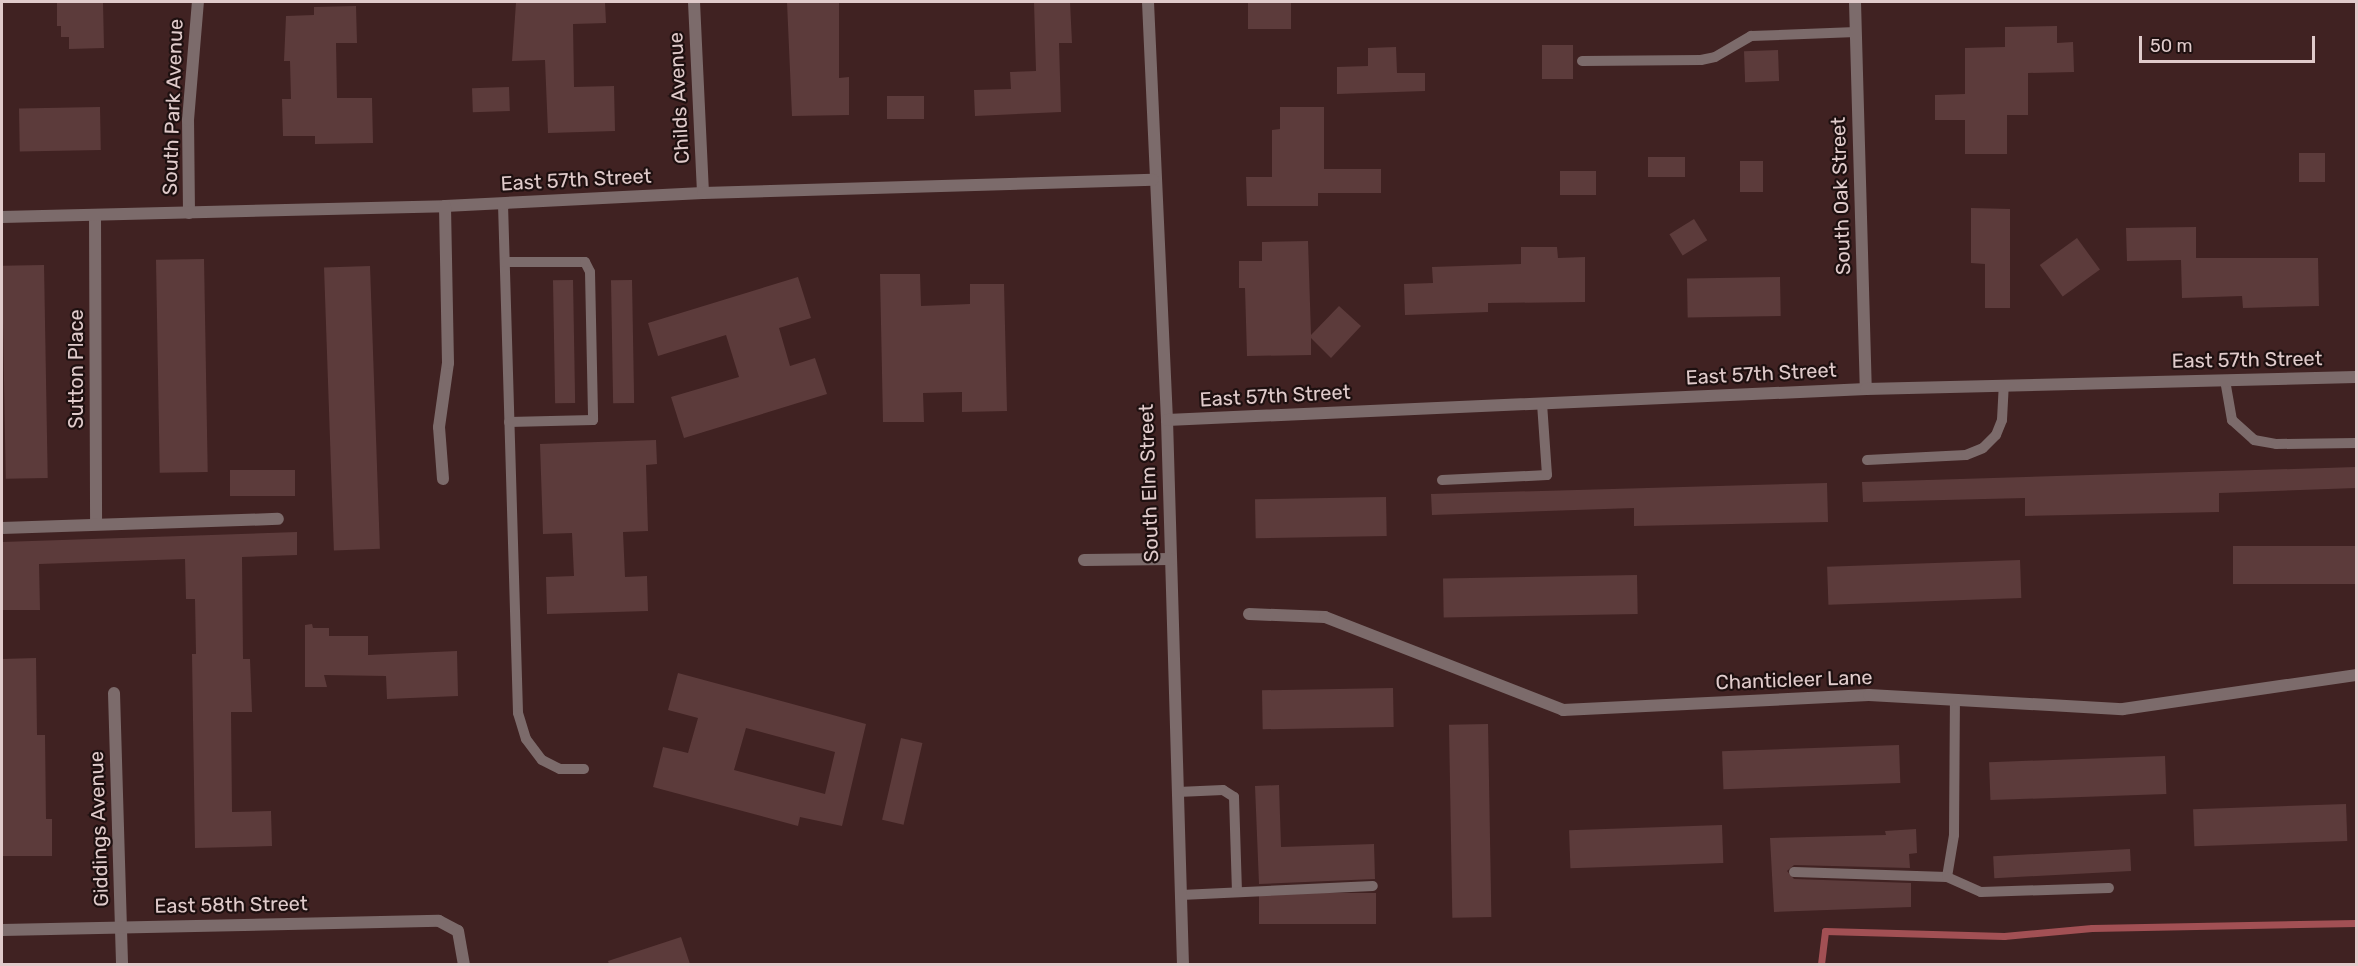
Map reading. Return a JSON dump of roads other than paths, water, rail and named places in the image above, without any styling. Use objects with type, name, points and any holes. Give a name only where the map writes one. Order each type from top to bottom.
[{"type":"street","name":"South Park Avenue","points":[[189,213],[188,120],[198,2]]},
{"type":"street","name":"Childs Avenue","points":[[694,2],[703,194]]},
{"type":"street","name":"South Elm Street","points":[[1148,2],[1153,180],[1167,420],[1183,964]]},
{"type":"street","name":"South Oak Street","points":[[1855,2],[1866,389]]},
{"type":"street","name":"East 57th Street","points":[[2,217],[446,206],[703,194],[1153,180]]},
{"type":"street","points":[[443,479],[439,428],[447,363],[446,206]]},
{"type":"street","name":"Sutton Place","points":[[94,215],[96,522]]},
{"type":"street","name":"East 57th Street","points":[[1167,420],[1866,389],[2356,377]]},
{"type":"street","points":[[2,528],[96,522],[278,519]]},
{"type":"street","points":[[1084,560],[1171,559]]},
{"type":"street","name":"Chanticleer Lane","points":[[1248,614],[1325,617],[1563,710],[1869,695],[2123,709],[2356,675]]},
{"type":"street","name":"Giddings Avenue","points":[[114,693],[122,964]]},
{"type":"street","name":"East 58th Street","points":[[2,930],[439,921],[458,931],[464,964]]},
{"type":"lane","points":[[1582,61],[1701,60],[1715,57],[1751,36],[1856,32]]},
{"type":"lane","points":[[503,204],[518,713],[526,739],[542,760],[560,769],[584,769]]},
{"type":"lane","points":[[505,262],[585,262],[590,272],[593,420],[509,422]]},
{"type":"lane","points":[[2225,380],[2232,420],[2254,440],[2276,444],[2356,443]]},
{"type":"lane","points":[[1867,460],[1966,455],[1983,448],[1996,435],[2002,420],[2004,385]]},
{"type":"lane","points":[[1442,480],[1547,475],[1542,403]]},
{"type":"lane","points":[[1947,877],[1954,835],[1955,699]]},
{"type":"lane","points":[[1178,792],[1223,790],[1234,797],[1237,892]]},
{"type":"lane","points":[[1794,872],[1947,877],[1981,892],[2109,888]]},
{"type":"lane","points":[[1181,895],[1373,886]]},
{"type":"waterway","points":[[1821,964],[1825,931],[2004,936],[2092,928],[2356,923]]}]
